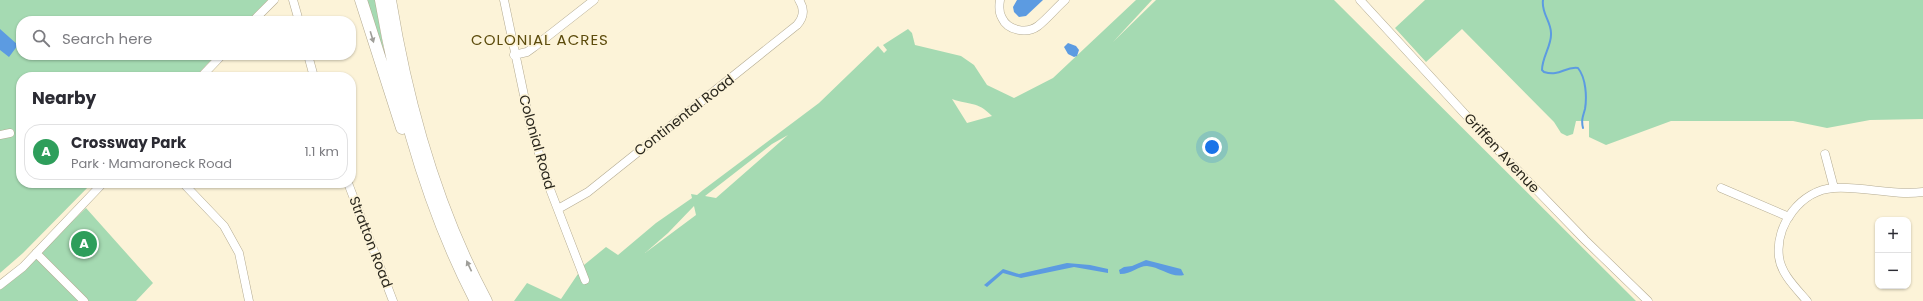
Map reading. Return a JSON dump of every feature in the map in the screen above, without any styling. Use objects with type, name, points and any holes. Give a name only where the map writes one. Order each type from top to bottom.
[{"type":"highway","points":[[361,0],[408,146],[428,189],[452,250],[476,301]]},
{"type":"highway","points":[[382,0],[399,89],[428,189]]},
{"type":"highway","points":[[390,0],[410,100],[427,158],[452,226],[486,301]]},
{"type":"street","points":[[258,16],[274,0]]},
{"type":"street","points":[[293,0],[298,16]]},
{"type":"street","name":"Colonial Road","points":[[504,0],[514,55],[529,119],[548,184],[585,280]]},
{"type":"street","points":[[514,55],[527,52],[594,0]]},
{"type":"street","name":"Continental Road","points":[[558,209],[588,192],[797,25],[803,14],[803,6],[800,0]]},
{"type":"street","points":[[1000,0],[999,8],[1002,19],[1009,26],[1017,30],[1027,30],[1037,27],[1065,0]]},
{"type":"street","name":"Griffen Avenue","points":[[1360,0],[1498,150],[1585,240],[1648,301]]},
{"type":"street","points":[[206,72],[217,60]]},
{"type":"street","points":[[309,60],[313,72]]},
{"type":"street","points":[[0,135],[10,133]]},
{"type":"street","points":[[1825,154],[1834,188]]},
{"type":"street","points":[[0,285],[22,267],[98,188]]},
{"type":"street","points":[[188,188],[224,226],[238,253],[249,301]]},
{"type":"street","name":"Stratton Road","points":[[350,188],[393,301]]},
{"type":"street","points":[[1721,188],[1789,216]]},
{"type":"street","points":[[1806,301],[1783,270],[1779,257],[1781,233],[1789,216],[1807,198],[1818,192],[1834,188],[1905,194],[1923,192]]},
{"type":"street","points":[[36,253],[84,301]]},
{"type":"green space","points":[[0,0],[268,0],[253,16],[16,16],[16,60],[211,60],[200,72],[16,72],[16,188],[87,188],[23,253],[0,273]]},
{"type":"green space","points":[[364,0],[375,0],[385,56]]},
{"type":"green space","points":[[1136,0],[1152,0],[1113,42],[1156,0],[1334,0],[1636,301],[514,301],[527,283],[561,299],[584,265],[606,247],[618,255],[656,223],[692,198],[691,194],[697,195],[819,103],[878,46],[884,53],[887,50],[883,45],[908,29],[912,33],[915,45],[961,56],[974,65],[987,85],[1014,98],[1053,78]],"holes":[[[952,99],[977,105],[992,116],[967,123]],[[788,135],[716,198],[705,196],[772,144]],[[694,206],[696,215],[645,253],[668,233]]]},
{"type":"green space","points":[[1425,0],[1923,0],[1923,119],[1870,120],[1827,128],[1793,121],[1671,121],[1606,145],[1589,137],[1589,121],[1576,121],[1573,134],[1567,136],[1561,133],[1554,122],[1462,29],[1426,62],[1395,28]]},
{"type":"green space","points":[[86,208],[153,283],[136,301],[0,301],[0,290]]},
{"type":"water","points":[[1017,0],[1043,0],[1026,16],[1019,17],[1014,12],[1013,7]]},
{"type":"water","points":[[0,29],[16,43],[16,48],[9,57],[0,50]]},
{"type":"water","points":[[1068,43],[1076,46],[1079,50],[1077,56],[1074,57],[1068,54],[1064,47]]},
{"type":"water","points":[[1146,260],[1181,269],[1184,275],[1179,276],[1170,274],[1147,266],[1128,273],[1120,274],[1119,270],[1124,267],[1132,266]]},
{"type":"water","points":[[1067,263],[1090,265],[1108,269],[1108,273],[1074,267],[1021,278],[1003,273],[987,287],[984,285],[1003,269],[1019,274]]},
{"type":"waterway","points":[[1543,0],[1543,9],[1551,29],[1551,38],[1542,65],[1542,70],[1544,72],[1554,73],[1569,68],[1578,68],[1581,72],[1586,93],[1585,109],[1582,120],[1583,128]]},
{"type":"place","name":"Crossway Park","points":[[84,244]]},
{"type":"district","name":"COLONIAL ACRES","points":[[540,40]]}]
